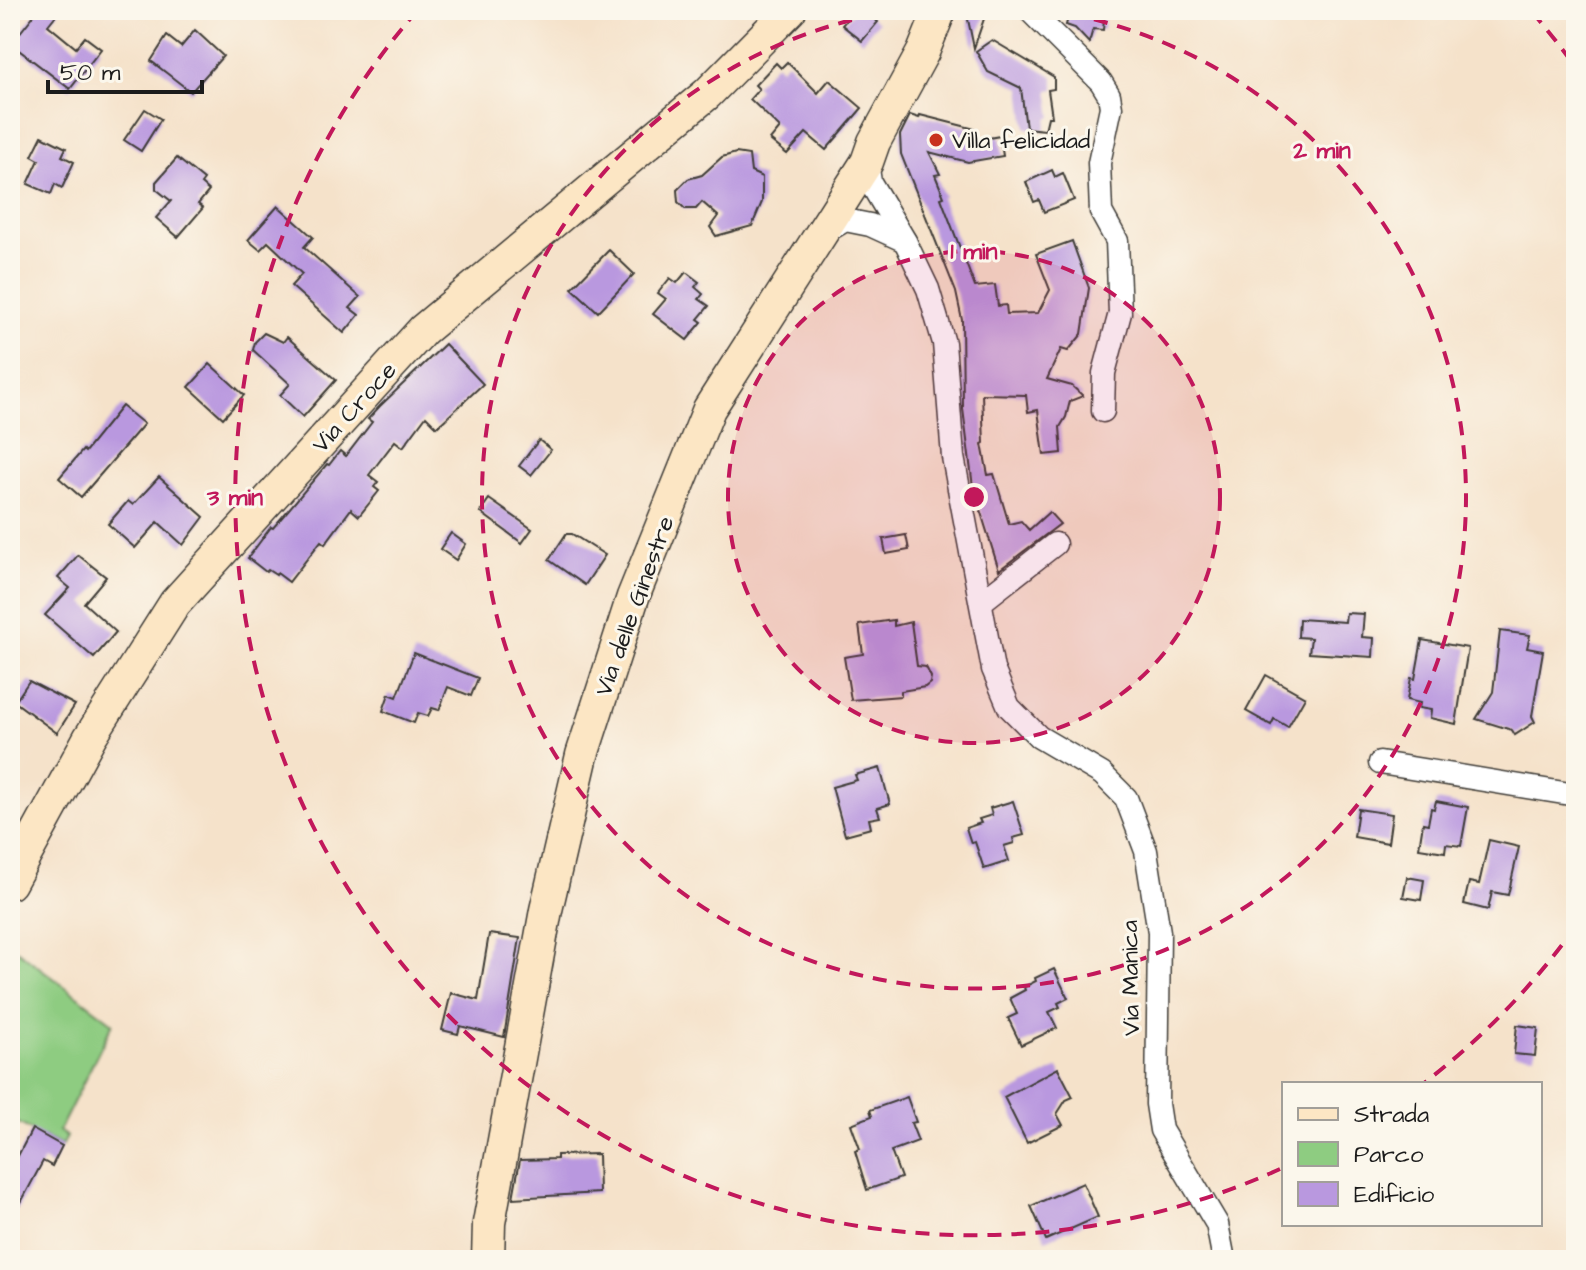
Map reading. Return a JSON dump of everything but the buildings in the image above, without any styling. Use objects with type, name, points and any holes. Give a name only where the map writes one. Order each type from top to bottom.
[{"type":"street","name":"Via Croce","points":[[10,883],[90,737],[175,603],[423,330],[707,94],[790,10]]},
{"type":"street","name":"Via delle Ginestre","points":[[488,1260],[489,1223],[546,910],[582,755],[633,597],[709,409],[867,162],[874,142],[923,52],[940,10]]},
{"type":"street","points":[[1029,10],[1101,82],[1109,95],[1111,107],[1099,163],[1101,212],[1117,241],[1120,313],[1104,373],[1103,411]]},
{"type":"street","name":"Via Manica","points":[[867,162],[870,182],[905,241],[928,289],[944,343],[953,457],[993,669],[1009,707],[1039,737],[1102,774],[1126,798],[1146,851],[1159,932],[1157,1104],[1161,1130],[1217,1224],[1224,1260]]},
{"type":"street","points":[[817,236],[845,220],[870,225],[905,241]]},
{"type":"street","points":[[981,602],[1055,544]]},
{"type":"street","points":[[1380,763],[1576,795]]},
{"type":"green space","points":[[10,945],[113,1023],[59,1131],[67,1137],[62,1146],[10,1119]]},
{"type":"place","name":"Villa felicidad","points":[[936,140]]}]
